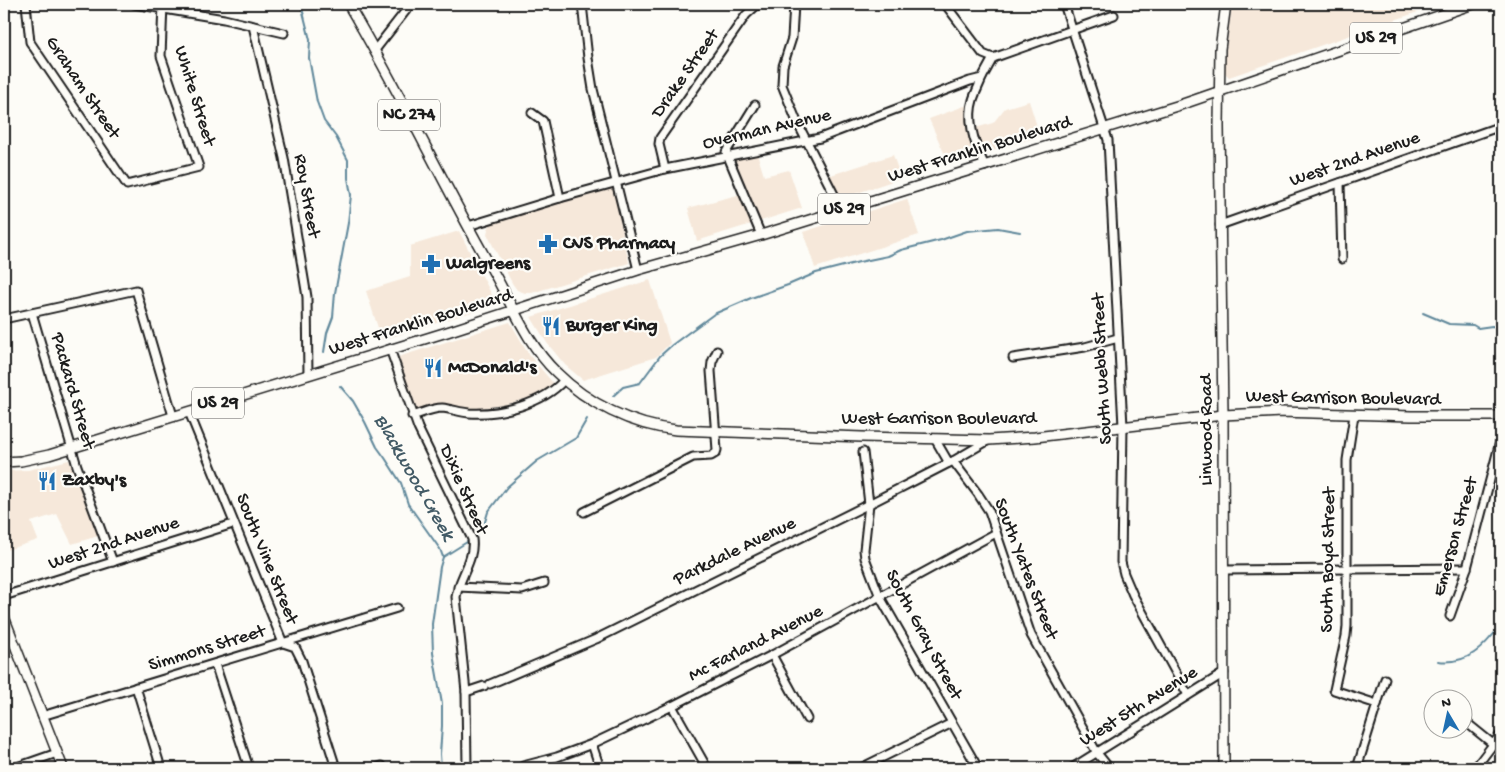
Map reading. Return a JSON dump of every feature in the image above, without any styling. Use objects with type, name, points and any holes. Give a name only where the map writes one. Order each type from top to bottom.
[{"type":"main road","name":"NC 274","points":[[348,4],[376,50],[514,310]]},
{"type":"main road","name":"Linwood Road","points":[[1224,768],[1223,415],[1219,91],[1220,49],[1226,4]]},
{"type":"main road","name":"West Franklin Boulevard","points":[[4,462],[38,458],[72,448],[638,270],[761,235],[985,166],[1180,105],[1474,4]]},
{"type":"main road","name":"West Garrison Boulevard","points":[[514,310],[544,360],[564,380],[594,402],[616,414],[663,428],[989,440],[1036,437],[1223,415],[1281,412],[1354,415],[1501,416]]},
{"type":"main road","points":[[4,617],[63,768]]},
{"type":"street","name":"Graham Street","points":[[26,4],[30,42],[127,185],[199,167]]},
{"type":"street","points":[[134,4],[163,6],[284,34]]},
{"type":"street","points":[[376,50],[411,4]]},
{"type":"street","points":[[582,4],[593,89],[638,270]]},
{"type":"street","name":"Drake Street","points":[[665,169],[659,144],[660,138],[746,15],[758,4]]},
{"type":"street","points":[[794,4],[792,38],[784,66],[782,85],[807,142],[842,210]]},
{"type":"street","points":[[945,4],[984,54],[993,58]]},
{"type":"street","name":"South Webb Street","points":[[1064,4],[1108,140],[1124,426],[1121,562],[1133,595],[1188,695]]},
{"type":"street","name":"White Street","points":[[163,6],[161,56],[199,167]]},
{"type":"street","points":[[985,166],[978,152],[970,124],[972,101],[993,58],[1114,16]]},
{"type":"street","name":"Roy Street","points":[[253,26],[284,158],[308,297],[308,375]]},
{"type":"street","name":"Overman Avenue","points":[[468,226],[665,169],[807,142],[970,80],[982,78]]},
{"type":"street","points":[[755,105],[726,152],[761,235]]},
{"type":"street","points":[[532,112],[543,120],[560,198]]},
{"type":"street","name":"West 2nd Avenue","points":[[1220,225],[1501,126]]},
{"type":"street","points":[[1340,183],[1342,260]]},
{"type":"street","points":[[4,319],[136,290],[173,416]]},
{"type":"street","name":"Packard Street","points":[[32,313],[72,448],[113,562]]},
{"type":"street","points":[[1012,358],[1085,347],[1118,338]]},
{"type":"street","name":"Dixie Street","points":[[390,349],[412,416],[473,544],[470,559],[458,587],[456,597],[466,692],[467,767]]},
{"type":"street","points":[[584,512],[693,457],[714,455],[717,450],[711,371],[712,362],[717,351]]},
{"type":"street","points":[[412,416],[441,408],[466,413],[481,413],[510,408],[534,402],[557,388],[564,380]]},
{"type":"street","name":"South Vine Street","points":[[189,412],[282,643],[295,647],[302,661],[336,768]]},
{"type":"street","name":"South Boyd Street","points":[[1354,415],[1347,460],[1346,636],[1334,690],[1377,704]]},
{"type":"street","name":"South Yates Street","points":[[935,438],[951,462],[985,503],[1031,635],[1097,753],[1109,768]]},
{"type":"street","name":"Emerson Street","points":[[1450,616],[1467,568],[1501,438]]},
{"type":"street","name":"Parkdale Avenue","points":[[466,692],[588,642],[869,504],[951,462],[989,440]]},
{"type":"street","name":"South Gray Street","points":[[863,452],[869,504],[864,550],[865,558],[880,597],[978,768]]},
{"type":"street","name":"West 2nd Avenue","points":[[4,596],[233,524]]},
{"type":"street","name":"Mc Farland Avenue","points":[[523,766],[557,757],[592,744],[672,706],[880,597],[996,532]]},
{"type":"street","points":[[1224,570],[1467,568]]},
{"type":"street","points":[[458,587],[522,590],[544,583]]},
{"type":"street","name":"Simmons Street","points":[[42,716],[397,608]]},
{"type":"street","points":[[772,655],[807,718]]},
{"type":"street","points":[[215,664],[249,768]]},
{"type":"street","name":"West 5th Avenue","points":[[1072,768],[1224,673]]},
{"type":"street","points":[[1365,768],[1357,768],[1385,679]]},
{"type":"street","points":[[136,687],[161,768]]},
{"type":"street","points":[[672,706],[707,768]]},
{"type":"street","points":[[861,768],[952,723]]},
{"type":"street","points":[[1472,727],[1494,744]]},
{"type":"street","points":[[1475,768],[1501,734]]},
{"type":"street","points":[[592,744],[600,768]]},
{"type":"street","points":[[14,768],[57,753]]},
{"type":"shaded area","points":[[1232,4],[1313,6],[1441,4],[1229,77],[1225,73],[1225,58]]},
{"type":"shaded area","points":[[1029,101],[1040,136],[949,164],[929,119],[967,105],[968,130],[993,123],[1005,108]]},
{"type":"shaded area","points":[[757,153],[764,176],[789,170],[802,208],[697,241],[688,208],[745,193],[732,159]]},
{"type":"shaded area","points":[[893,155],[901,178],[840,199],[828,176]]},
{"type":"shaded area","points":[[613,187],[629,263],[532,293],[517,290],[487,234],[491,224]]},
{"type":"shaded area","points":[[907,199],[919,235],[815,268],[803,232]]},
{"type":"shaded area","points":[[459,231],[494,299],[488,307],[382,340],[366,291],[410,277],[410,246]]},
{"type":"shaded area","points":[[650,280],[670,343],[656,357],[583,380],[565,365],[547,343],[531,317]]},
{"type":"shaded area","points":[[510,322],[530,356],[553,383],[548,389],[532,397],[504,405],[476,409],[440,405],[416,411],[398,357]]},
{"type":"shaded area","points":[[69,460],[98,536],[72,544],[57,514],[31,522],[38,540],[4,551],[4,471],[28,470]]},
{"type":"waterway","name":"Blackwood Creek","points":[[301,4],[310,40],[309,58],[317,102],[324,121],[336,137],[348,160],[348,178],[351,195],[348,223],[335,293],[333,317],[327,333],[324,352]]},
{"type":"waterway","points":[[613,396],[623,387],[640,383],[660,356],[714,314],[751,298],[816,273],[888,256],[901,250],[967,231],[998,228],[1020,232]]},
{"type":"waterway","points":[[1423,313],[1449,324],[1473,325],[1478,328],[1492,326],[1501,331]]},
{"type":"waterway","name":"Blackwood Creek","points":[[340,386],[353,401],[377,447],[401,483],[408,504],[440,549],[443,557],[432,624],[433,653],[442,704],[441,768]]},
{"type":"waterway","points":[[476,536],[484,525],[488,512],[507,487],[537,461],[576,438],[587,419]]},
{"type":"waterway","points":[[443,557],[467,542]]},
{"type":"waterway","points":[[1438,661],[1449,662],[1467,657],[1482,647],[1501,625]]},
{"type":"place","name":"CVS Pharmacy","points":[[548,244]]},
{"type":"place","name":"Walgreens","points":[[431,264]]},
{"type":"place","name":"Burger King","points":[[551,326]]},
{"type":"place","name":"McDonald's","points":[[433,368]]},
{"type":"place","name":"Zaxby's","points":[[47,481]]}]
